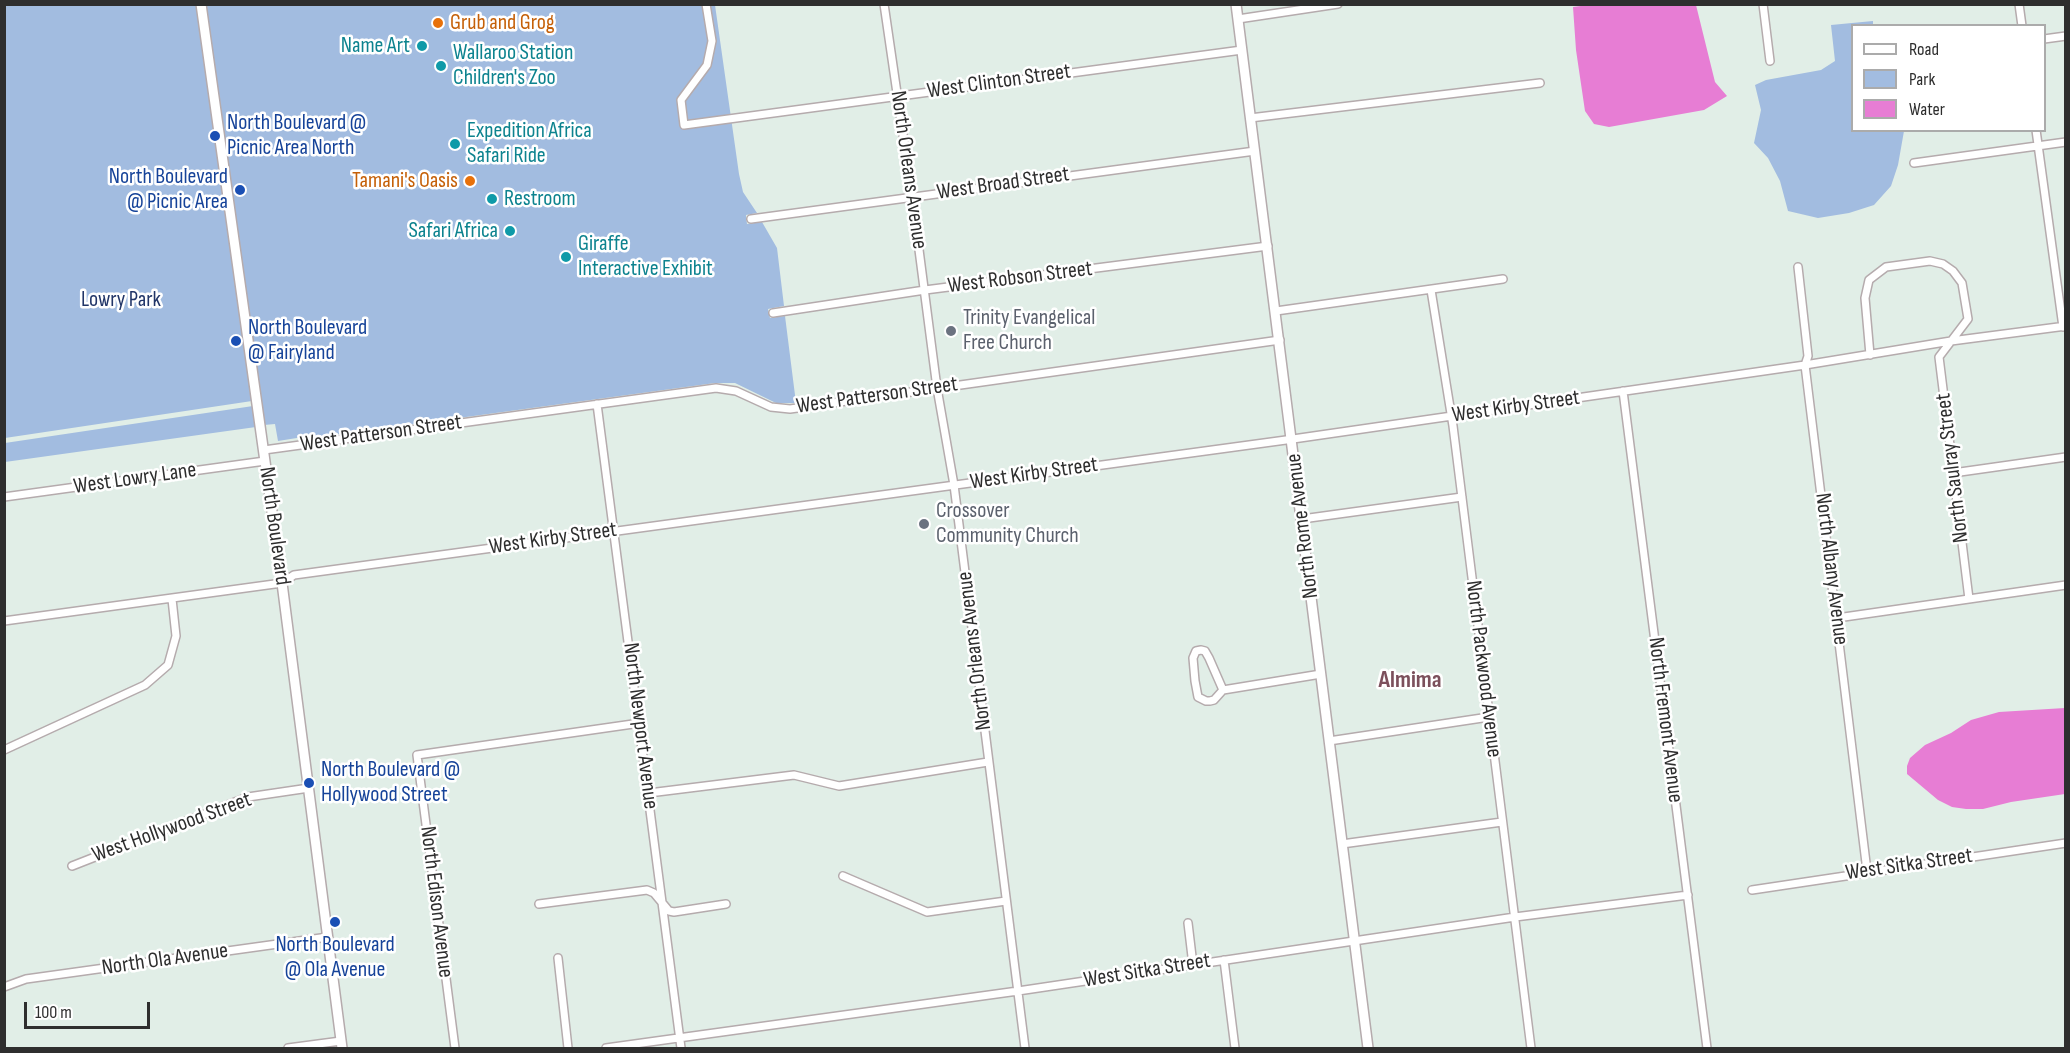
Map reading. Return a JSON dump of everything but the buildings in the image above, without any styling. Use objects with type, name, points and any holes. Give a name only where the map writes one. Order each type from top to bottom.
[{"type":"street","name":"North Boulevard","points":[[201,4],[264,450],[342,1045]]},
{"type":"street","name":"West Clinton Street","points":[[706,4],[712,41],[711,49],[707,65],[681,100],[684,125],[1242,50]]},
{"type":"street","name":"North Orleans Avenue","points":[[884,4],[925,290],[936,388],[954,485],[1025,1048]]},
{"type":"street","name":"North Rome Avenue","points":[[1236,4],[1368,1048]]},
{"type":"street","points":[[1238,19],[1338,4]]},
{"type":"street","points":[[1763,4],[1770,61]]},
{"type":"street","points":[[2019,4],[2022,24]]},
{"type":"street","points":[[2046,39],[2066,36]]},
{"type":"street","points":[[1251,118],[1540,83]]},
{"type":"street","points":[[2036,132],[2064,327]]},
{"type":"street","points":[[1914,163],[2066,142]]},
{"type":"street","name":"West Broad Street","points":[[751,219],[1255,151]]},
{"type":"street","name":"West Robson Street","points":[[773,313],[925,290],[1268,246]]},
{"type":"street","points":[[1870,355],[1865,298],[1869,280],[1886,267],[1930,261],[1943,264],[1953,271],[1962,283],[1968,319],[1951,341]]},
{"type":"street","name":"North Albany Avenue","points":[[1798,267],[1808,356],[1805,365],[1867,871]]},
{"type":"street","points":[[1276,311],[1503,279]]},
{"type":"street","name":"North Packwood Avenue","points":[[1431,290],[1462,497],[1531,1048]]},
{"type":"street","name":"West Kirby Street","points":[[4,621],[172,600],[282,583],[294,575],[1292,439],[1805,365],[1951,341],[2064,327]]},
{"type":"street","name":"West Patterson Street","points":[[264,450],[723,388],[742,393],[777,408],[790,409],[1280,340]]},
{"type":"street","name":"North Saulray Street","points":[[1951,341],[1939,357],[1969,599]]},
{"type":"street","name":"North Fremont Avenue","points":[[1623,391],[1707,1048]]},
{"type":"street","name":"North Newport Avenue","points":[[597,404],[681,1048]]},
{"type":"street","points":[[1953,474],[2066,457]]},
{"type":"street","name":"West Lowry Lane","points":[[4,497],[265,461]]},
{"type":"street","points":[[1302,519],[1462,497]]},
{"type":"street","points":[[1837,618],[2066,585]]},
{"type":"street","points":[[4,750],[145,685],[168,664],[176,636],[172,600]]},
{"type":"street","points":[[1223,690],[1207,654],[1201,650],[1196,651],[1193,663],[1198,696],[1206,701],[1214,700],[1223,690],[1321,674]]},
{"type":"street","points":[[1329,741],[1489,717]]},
{"type":"street","name":"North Edison Avenue","points":[[455,1048],[417,755],[640,723]]},
{"type":"street","points":[[649,793],[794,775],[839,786],[988,762]]},
{"type":"street","name":"West Hollywood Street","points":[[72,866],[248,797],[309,788]]},
{"type":"street","points":[[1342,844],[1502,822]]},
{"type":"street","name":"West Sitka Street","points":[[1752,890],[2066,843]]},
{"type":"street","points":[[843,876],[927,912],[1006,901]]},
{"type":"street","points":[[539,903],[647,890],[654,893],[664,906],[674,912],[726,904]]},
{"type":"street","name":"West Sitka Street","points":[[606,1048],[1018,991],[1515,917],[1688,895]]},
{"type":"street","points":[[1188,923],[1192,965]]},
{"type":"street","name":"North Ola Avenue","points":[[4,987],[26,979],[328,937]]},
{"type":"street","points":[[558,958],[568,1048]]},
{"type":"street","points":[[1224,960],[1236,1048]]},
{"type":"street","points":[[288,1048],[342,1045]]},
{"type":"green space","name":"Lowry Park","points":[[5,5],[197,5],[252,401],[5,438]]},
{"type":"green space","points":[[205,5],[715,5],[739,174],[743,192],[757,213],[746,215],[747,224],[762,222],[777,248],[784,306],[768,309],[770,318],[785,316],[796,403],[776,403],[735,383],[715,383],[278,441],[275,424],[264,425]]},
{"type":"green space","points":[[1873,21],[1873,24],[1851,24],[1851,132],[1904,132],[1898,165],[1891,186],[1874,205],[1849,213],[1818,218],[1788,211],[1780,181],[1768,158],[1754,143],[1761,110],[1755,85],[1766,80],[1821,70],[1835,61],[1831,25]]},
{"type":"green space","points":[[253,406],[256,427],[5,462],[5,443]]},
{"type":"water","points":[[1596,4],[1696,5],[1715,82],[1727,96],[1704,110],[1609,127],[1594,124],[1585,111],[1576,50],[1573,7]]},
{"type":"water","points":[[2065,708],[2065,794],[2011,802],[1983,809],[1966,809],[1952,807],[1938,800],[1907,774],[1910,758],[1925,745],[1951,733],[1971,720],[1999,712]]},
{"type":"place","name":"Grub and Grog","points":[[438,23]]},
{"type":"place","name":"Name Art","points":[[422,46]]},
{"type":"place","name":"Wallaroo Station Children's Zoo","points":[[441,66]]},
{"type":"place","name":"North Boulevard @ Picnic Area North","points":[[215,136]]},
{"type":"place","name":"Expedition Africa Safari Ride","points":[[455,144]]},
{"type":"place","name":"Tamani's Oasis","points":[[470,181]]},
{"type":"place","name":"North Boulevard @ Picnic Area","points":[[240,190]]},
{"type":"place","name":"Restroom","points":[[492,199]]},
{"type":"place","name":"Safari Africa","points":[[510,231]]},
{"type":"place","name":"Giraffe Interactive Exhibit","points":[[566,257]]},
{"type":"place","name":"Trinity Evangelical Free Church","points":[[951,331]]},
{"type":"place","name":"North Boulevard @ Fairyland","points":[[236,341]]},
{"type":"place","name":"Crossover Community Church","points":[[924,524]]},
{"type":"place","name":"North Boulevard @ Hollywood Street","points":[[309,783]]},
{"type":"place","name":"North Boulevard @ Ola Avenue","points":[[335,922]]},
{"type":"district","name":"Almima","points":[[1410,681]]}]
